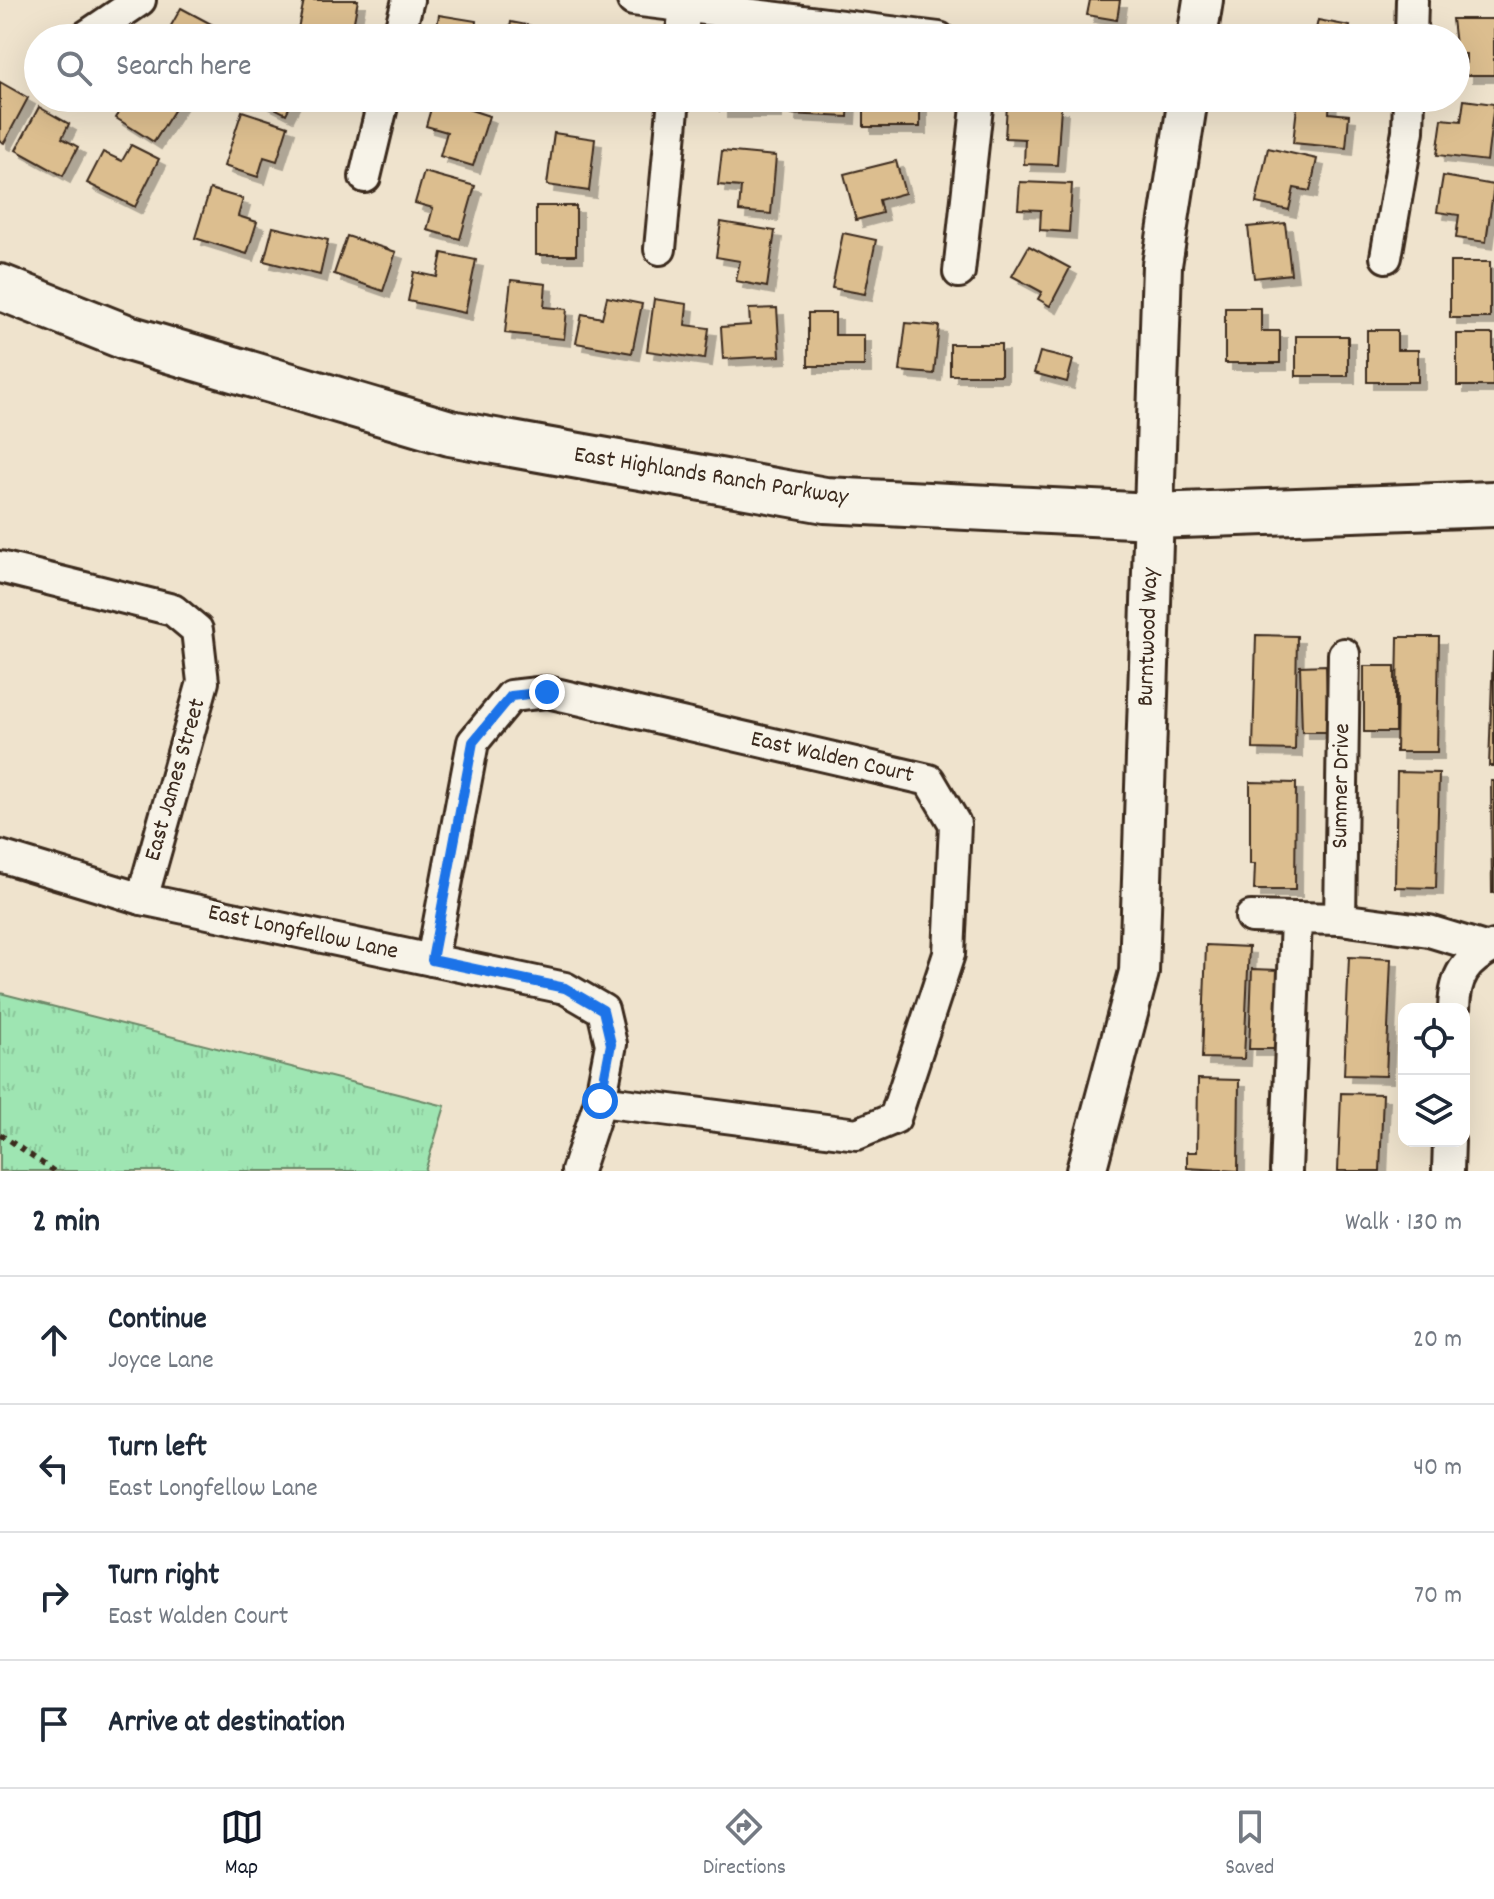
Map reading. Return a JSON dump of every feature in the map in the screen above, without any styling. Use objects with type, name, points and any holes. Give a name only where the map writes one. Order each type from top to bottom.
[{"type":"main road","name":"East Highlands Ranch Parkway","points":[[0,287],[128,338],[450,433],[825,500],[1153,516],[1494,504]]},
{"type":"street","points":[[105,24],[140,0]]},
{"type":"street","points":[[402,24],[408,0]]},
{"type":"street","points":[[633,0],[683,23]]},
{"type":"street","points":[[1199,24],[1203,0]]},
{"type":"street","points":[[1411,24],[1412,0]]},
{"type":"street","points":[[365,177],[381,112]]},
{"type":"street","points":[[660,249],[673,112]]},
{"type":"street","points":[[959,272],[976,112]]},
{"type":"street","name":"Burntwood Way","points":[[1086,1171],[1139,972],[1162,265],[1186,112]]},
{"type":"street","points":[[1386,257],[1409,112]]},
{"type":"street","name":"East James Street","points":[[0,567],[173,610],[197,630],[203,682],[142,899]]},
{"type":"street","name":"Summer Drive","points":[[1340,919],[1344,654]]},
{"type":"street","name":"East Walden Court","points":[[432,960],[473,742],[511,696],[547,692],[929,780],[955,824],[949,954],[895,1118],[857,1134],[600,1101]]},
{"type":"street","name":"East Longfellow Lane","points":[[0,856],[142,899],[565,988],[603,1010],[611,1044],[600,1101]]},
{"type":"street","points":[[1251,917],[1340,919],[1429,931],[1491,947]]},
{"type":"street","points":[[1286,1171],[1296,920]]},
{"type":"street","points":[[1454,1003],[1454,990],[1469,959],[1491,947]]},
{"type":"street","points":[[577,1171],[600,1101]]},
{"type":"street","points":[[1448,1171],[1449,1147]]},
{"type":"path","points":[[0,1134],[54,1171]]},
{"type":"green space","points":[[0,993],[445,1106],[425,1171],[0,1171]]},
{"type":"building","points":[[304,0],[358,0],[354,24],[299,24]]},
{"type":"building","points":[[1090,0],[1120,0],[1117,20],[1087,15]]},
{"type":"building","points":[[181,8],[211,24],[172,24]]},
{"type":"building","points":[[439,15],[476,21],[476,24],[437,24]]},
{"type":"building","points":[[1452,19],[1494,19],[1494,75],[1470,75],[1470,24],[1453,24]]},
{"type":"building","points":[[1318,20],[1339,24],[1317,24]]},
{"type":"building","points":[[0,82],[24,96],[24,106],[4,143],[0,141]]},
{"type":"building","points":[[1470,101],[1494,104],[1487,161],[1437,155],[1442,119],[1461,121],[1462,112],[1470,112]]},
{"type":"building","points":[[36,112],[48,112],[69,124],[62,138],[78,147],[63,176],[16,150]]},
{"type":"building","points":[[120,112],[173,112],[154,142],[116,118]]},
{"type":"building","points":[[242,112],[288,126],[277,161],[264,157],[258,177],[224,166]]},
{"type":"building","points":[[430,112],[477,112],[489,116],[473,166],[440,156],[447,132],[426,126]]},
{"type":"building","points":[[789,112],[848,112],[848,117]]},
{"type":"building","points":[[864,112],[920,112],[920,127],[864,127]]},
{"type":"building","points":[[1007,112],[1061,112],[1057,165],[1024,164],[1025,139],[1005,138]]},
{"type":"building","points":[[1296,112],[1349,115],[1346,148],[1293,143]]},
{"type":"building","points":[[554,133],[595,139],[589,191],[547,185]]},
{"type":"building","points":[[131,145],[159,159],[135,207],[87,183],[103,152],[122,161]]},
{"type":"building","points":[[1268,148],[1317,159],[1310,191],[1294,188],[1289,210],[1256,203]]},
{"type":"building","points":[[722,151],[776,156],[771,214],[739,211],[741,187],[718,185]]},
{"type":"building","points":[[896,161],[905,193],[879,200],[882,213],[856,220],[844,174]]},
{"type":"building","points":[[424,172],[475,186],[460,239],[427,230],[433,208],[415,203]]},
{"type":"building","points":[[1443,176],[1494,185],[1486,242],[1456,238],[1459,215],[1437,212]]},
{"type":"building","points":[[1020,182],[1072,184],[1069,232],[1040,230],[1041,210],[1018,209]]},
{"type":"building","points":[[210,189],[243,199],[238,216],[257,222],[247,254],[195,238]]},
{"type":"building","points":[[536,206],[576,206],[576,255],[536,255]]},
{"type":"building","points":[[721,222],[775,231],[767,287],[736,281],[740,261],[716,257]]},
{"type":"building","points":[[1285,223],[1291,274],[1254,278],[1248,227]]},
{"type":"building","points":[[273,227],[328,240],[320,275],[264,261]]},
{"type":"building","points":[[843,233],[876,240],[865,294],[832,288]]},
{"type":"building","points":[[347,236],[396,252],[383,291],[334,274]]},
{"type":"building","points":[[1029,246],[1070,268],[1050,306],[1038,299],[1042,292],[1012,276]]},
{"type":"building","points":[[442,253],[476,260],[465,313],[408,301],[414,272],[437,277]]},
{"type":"building","points":[[1450,262],[1490,262],[1490,318],[1450,318]]},
{"type":"building","points":[[511,280],[546,284],[544,307],[567,309],[564,339],[505,333]]},
{"type":"building","points":[[607,297],[642,304],[632,353],[576,343],[582,314],[602,318]]},
{"type":"building","points":[[654,299],[687,304],[685,325],[709,328],[705,359],[647,351]]},
{"type":"building","points":[[777,308],[780,356],[723,359],[721,327],[750,325],[749,309]]},
{"type":"building","points":[[1225,308],[1261,308],[1261,331],[1280,331],[1280,363],[1225,363]]},
{"type":"building","points":[[808,313],[835,313],[835,335],[864,335],[864,366],[808,366]]},
{"type":"building","points":[[906,323],[939,326],[934,374],[900,371]]},
{"type":"building","points":[[1367,330],[1397,330],[1397,350],[1418,350],[1418,382],[1367,382]]},
{"type":"building","points":[[1457,334],[1493,334],[1493,386],[1457,386]]},
{"type":"building","points":[[1296,336],[1348,336],[1348,376],[1296,376]]},
{"type":"building","points":[[950,344],[1001,344],[1001,375],[950,375]]},
{"type":"building","points":[[1040,352],[1073,360],[1067,382],[1034,373]]},
{"type":"building","points":[[1256,635],[1297,636],[1295,750],[1253,749]]},
{"type":"building","points":[[1398,637],[1439,637],[1437,752],[1396,752]]},
{"type":"building","points":[[1493,652],[1494,766],[1489,766]]},
{"type":"building","points":[[1326,665],[1328,732],[1302,732],[1300,666]]},
{"type":"building","points":[[1364,666],[1395,666],[1395,732],[1364,732]]},
{"type":"building","points":[[1397,772],[1439,773],[1436,888],[1395,887]]},
{"type":"building","points":[[1491,781],[1494,781],[1494,893],[1492,893]]},
{"type":"building","points":[[1250,782],[1296,783],[1295,890],[1254,890],[1255,864],[1250,864]]},
{"type":"building","points":[[1206,945],[1249,947],[1244,1059],[1202,1058]]},
{"type":"building","points":[[1349,957],[1391,959],[1386,1076],[1344,1075]]},
{"type":"building","points":[[1252,969],[1279,970],[1277,1049],[1249,1049]]},
{"type":"building","points":[[1198,1079],[1239,1080],[1238,1171],[1187,1168],[1187,1152],[1197,1152]]},
{"type":"building","points":[[1341,1093],[1383,1094],[1380,1171],[1338,1171]]},
{"type":"route","points":[[547,692],[511,696],[473,742],[432,960],[565,988],[603,1010],[611,1044],[600,1101]]}]
